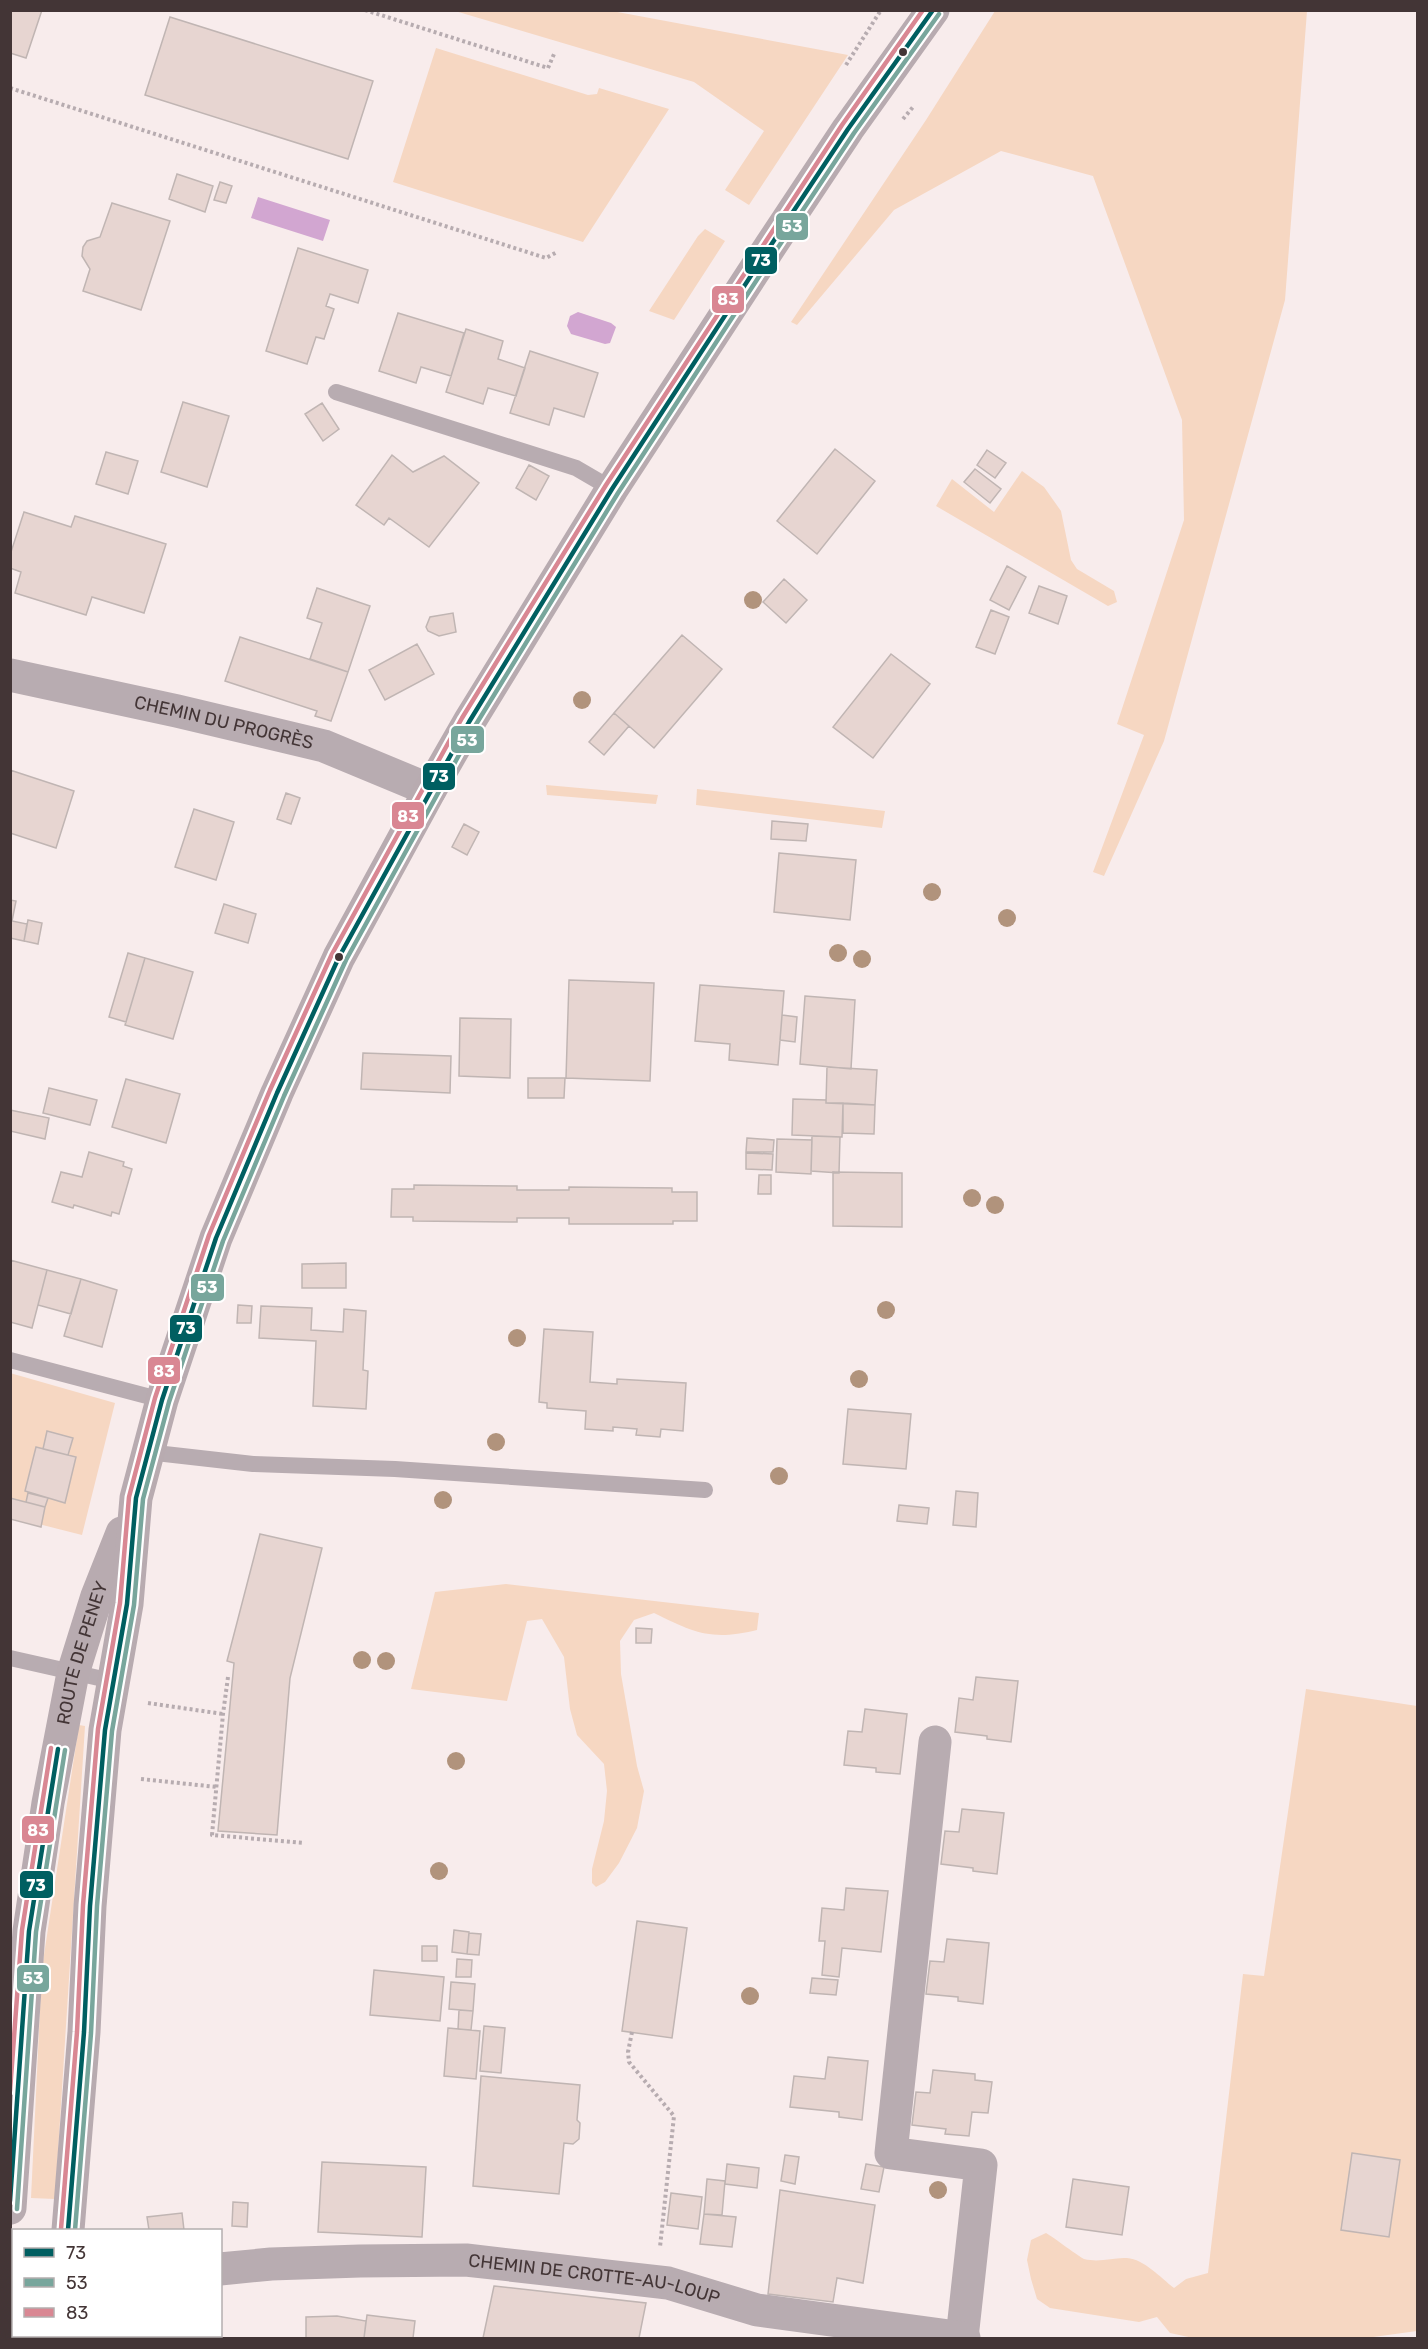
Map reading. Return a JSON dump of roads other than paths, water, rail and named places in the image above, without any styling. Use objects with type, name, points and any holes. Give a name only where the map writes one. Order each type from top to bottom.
[{"type":"main road","name":"ROUTE DE PENEY","points":[[68,2229],[84,2032],[90,1906],[105,1730],[126,1604],[136,1498],[162,1400],[201,1281],[277,1092],[339,957],[430,790],[554,581],[612,489],[848,129],[933,10]]},
{"type":"main road","name":"ROUTE DE PENEY","points":[[10,2208],[29,1931],[48,1803],[74,1673],[97,1596],[136,1498]]},
{"type":"street","name":"CHEMIN DU PROGRÈS","points":[[10,675],[177,711],[324,747],[430,790]]},
{"type":"street","points":[[935,1742],[891,2153],[981,2165],[963,2338]]},
{"type":"street","name":"CHEMIN DE CROTTE-AU-LOUP","points":[[222,2268],[360,2261],[466,2260],[668,2283],[757,2310],[963,2338]]},
{"type":"lane","points":[[336,392],[576,468],[612,489]]},
{"type":"lane","points":[[10,1360],[162,1400]]},
{"type":"lane","points":[[147,1452],[253,1464],[395,1469],[705,1490]]},
{"type":"lane","points":[[11,1660],[112,1681]]}]
